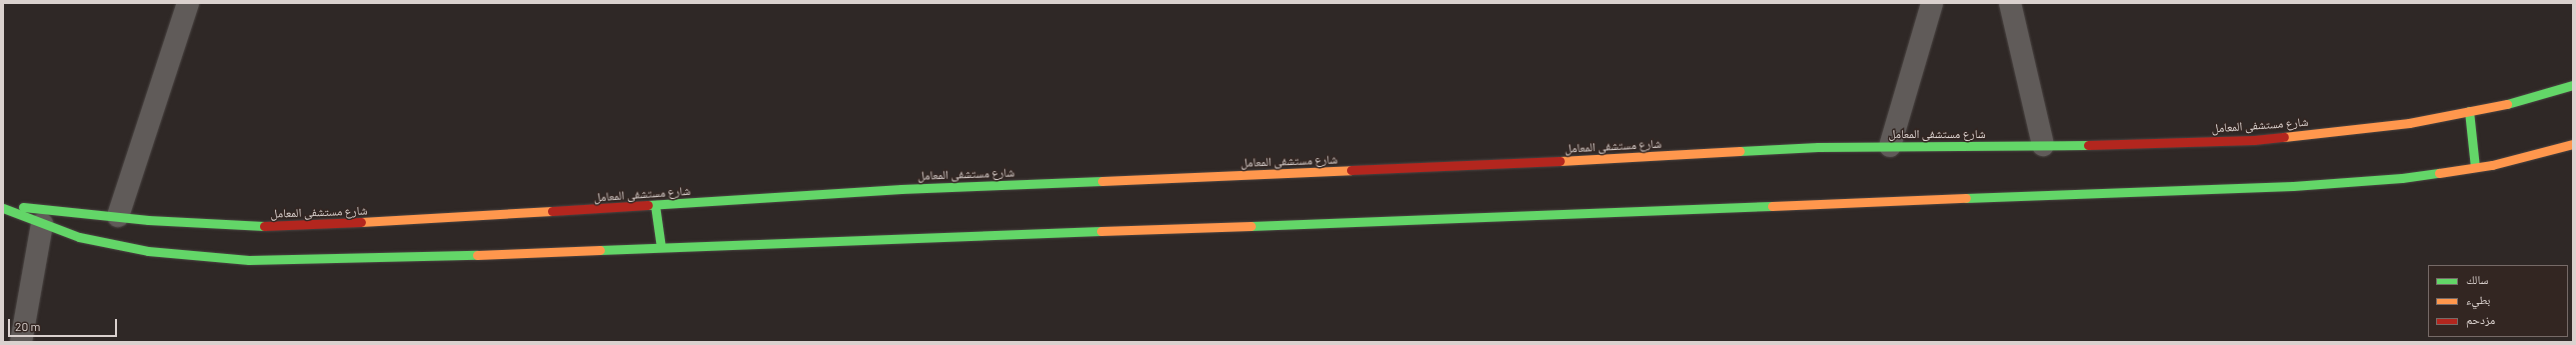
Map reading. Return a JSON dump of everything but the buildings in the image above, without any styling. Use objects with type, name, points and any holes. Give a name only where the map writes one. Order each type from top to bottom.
[{"type":"main road","name":"شارع مستشفى المعامل","points":[[3,204],[52,211],[148,220],[251,226],[401,221],[909,189],[1544,162],[1818,147],[2043,145],[2254,140],[2409,123],[2520,102],[2573,85]]},
{"type":"main road","points":[[2469,111],[2474,167]]},
{"type":"main road","points":[[3,208],[79,237],[148,251],[249,260],[425,257],[2293,186],[2402,178],[2492,165],[2573,144]]},
{"type":"main road","points":[[655,205],[661,247]]},
{"type":"street","points":[[118,216],[188,3]]},
{"type":"street","points":[[1890,146],[1932,3]]},
{"type":"street","points":[[2010,3],[2043,145]]},
{"type":"street","points":[[21,342],[42,224]]},
{"type":"traffic: fast","points":[[2507,104],[2573,85]]},
{"type":"traffic: fast","points":[[2469,111],[2475,167]]},
{"type":"traffic: fast","points":[[1740,151],[1818,147],[2088,145]]},
{"type":"traffic: fast","points":[[1966,198],[2293,186],[2402,178],[2439,173]]},
{"type":"traffic: fast","points":[[648,205],[901,189],[1102,181]]},
{"type":"traffic: fast","points":[[655,205],[661,247]]},
{"type":"traffic: fast","points":[[1251,226],[1772,206]]},
{"type":"traffic: fast","points":[[23,207],[148,220],[264,226]]},
{"type":"traffic: fast","points":[[3,208],[79,237],[148,251],[249,260],[477,255]]},
{"type":"traffic: fast","points":[[600,250],[1101,231]]},
{"type":"traffic: slow","points":[[2284,137],[2409,123],[2507,104]]},
{"type":"traffic: slow","points":[[2439,173],[2492,165],[2573,144]]},
{"type":"traffic: slow","points":[[1560,161],[1740,151]]},
{"type":"traffic: slow","points":[[1102,181],[1351,170]]},
{"type":"traffic: slow","points":[[1772,206],[1966,198]]},
{"type":"traffic: slow","points":[[361,222],[552,211]]},
{"type":"traffic: slow","points":[[1101,231],[1251,226]]},
{"type":"traffic: slow","points":[[477,255],[600,250]]},
{"type":"traffic: jam","points":[[2088,145],[2254,140],[2284,137]]},
{"type":"traffic: jam","points":[[1351,170],[1560,161]]},
{"type":"traffic: jam","points":[[552,211],[648,205]]},
{"type":"traffic: jam","points":[[264,226],[361,222]]}]
